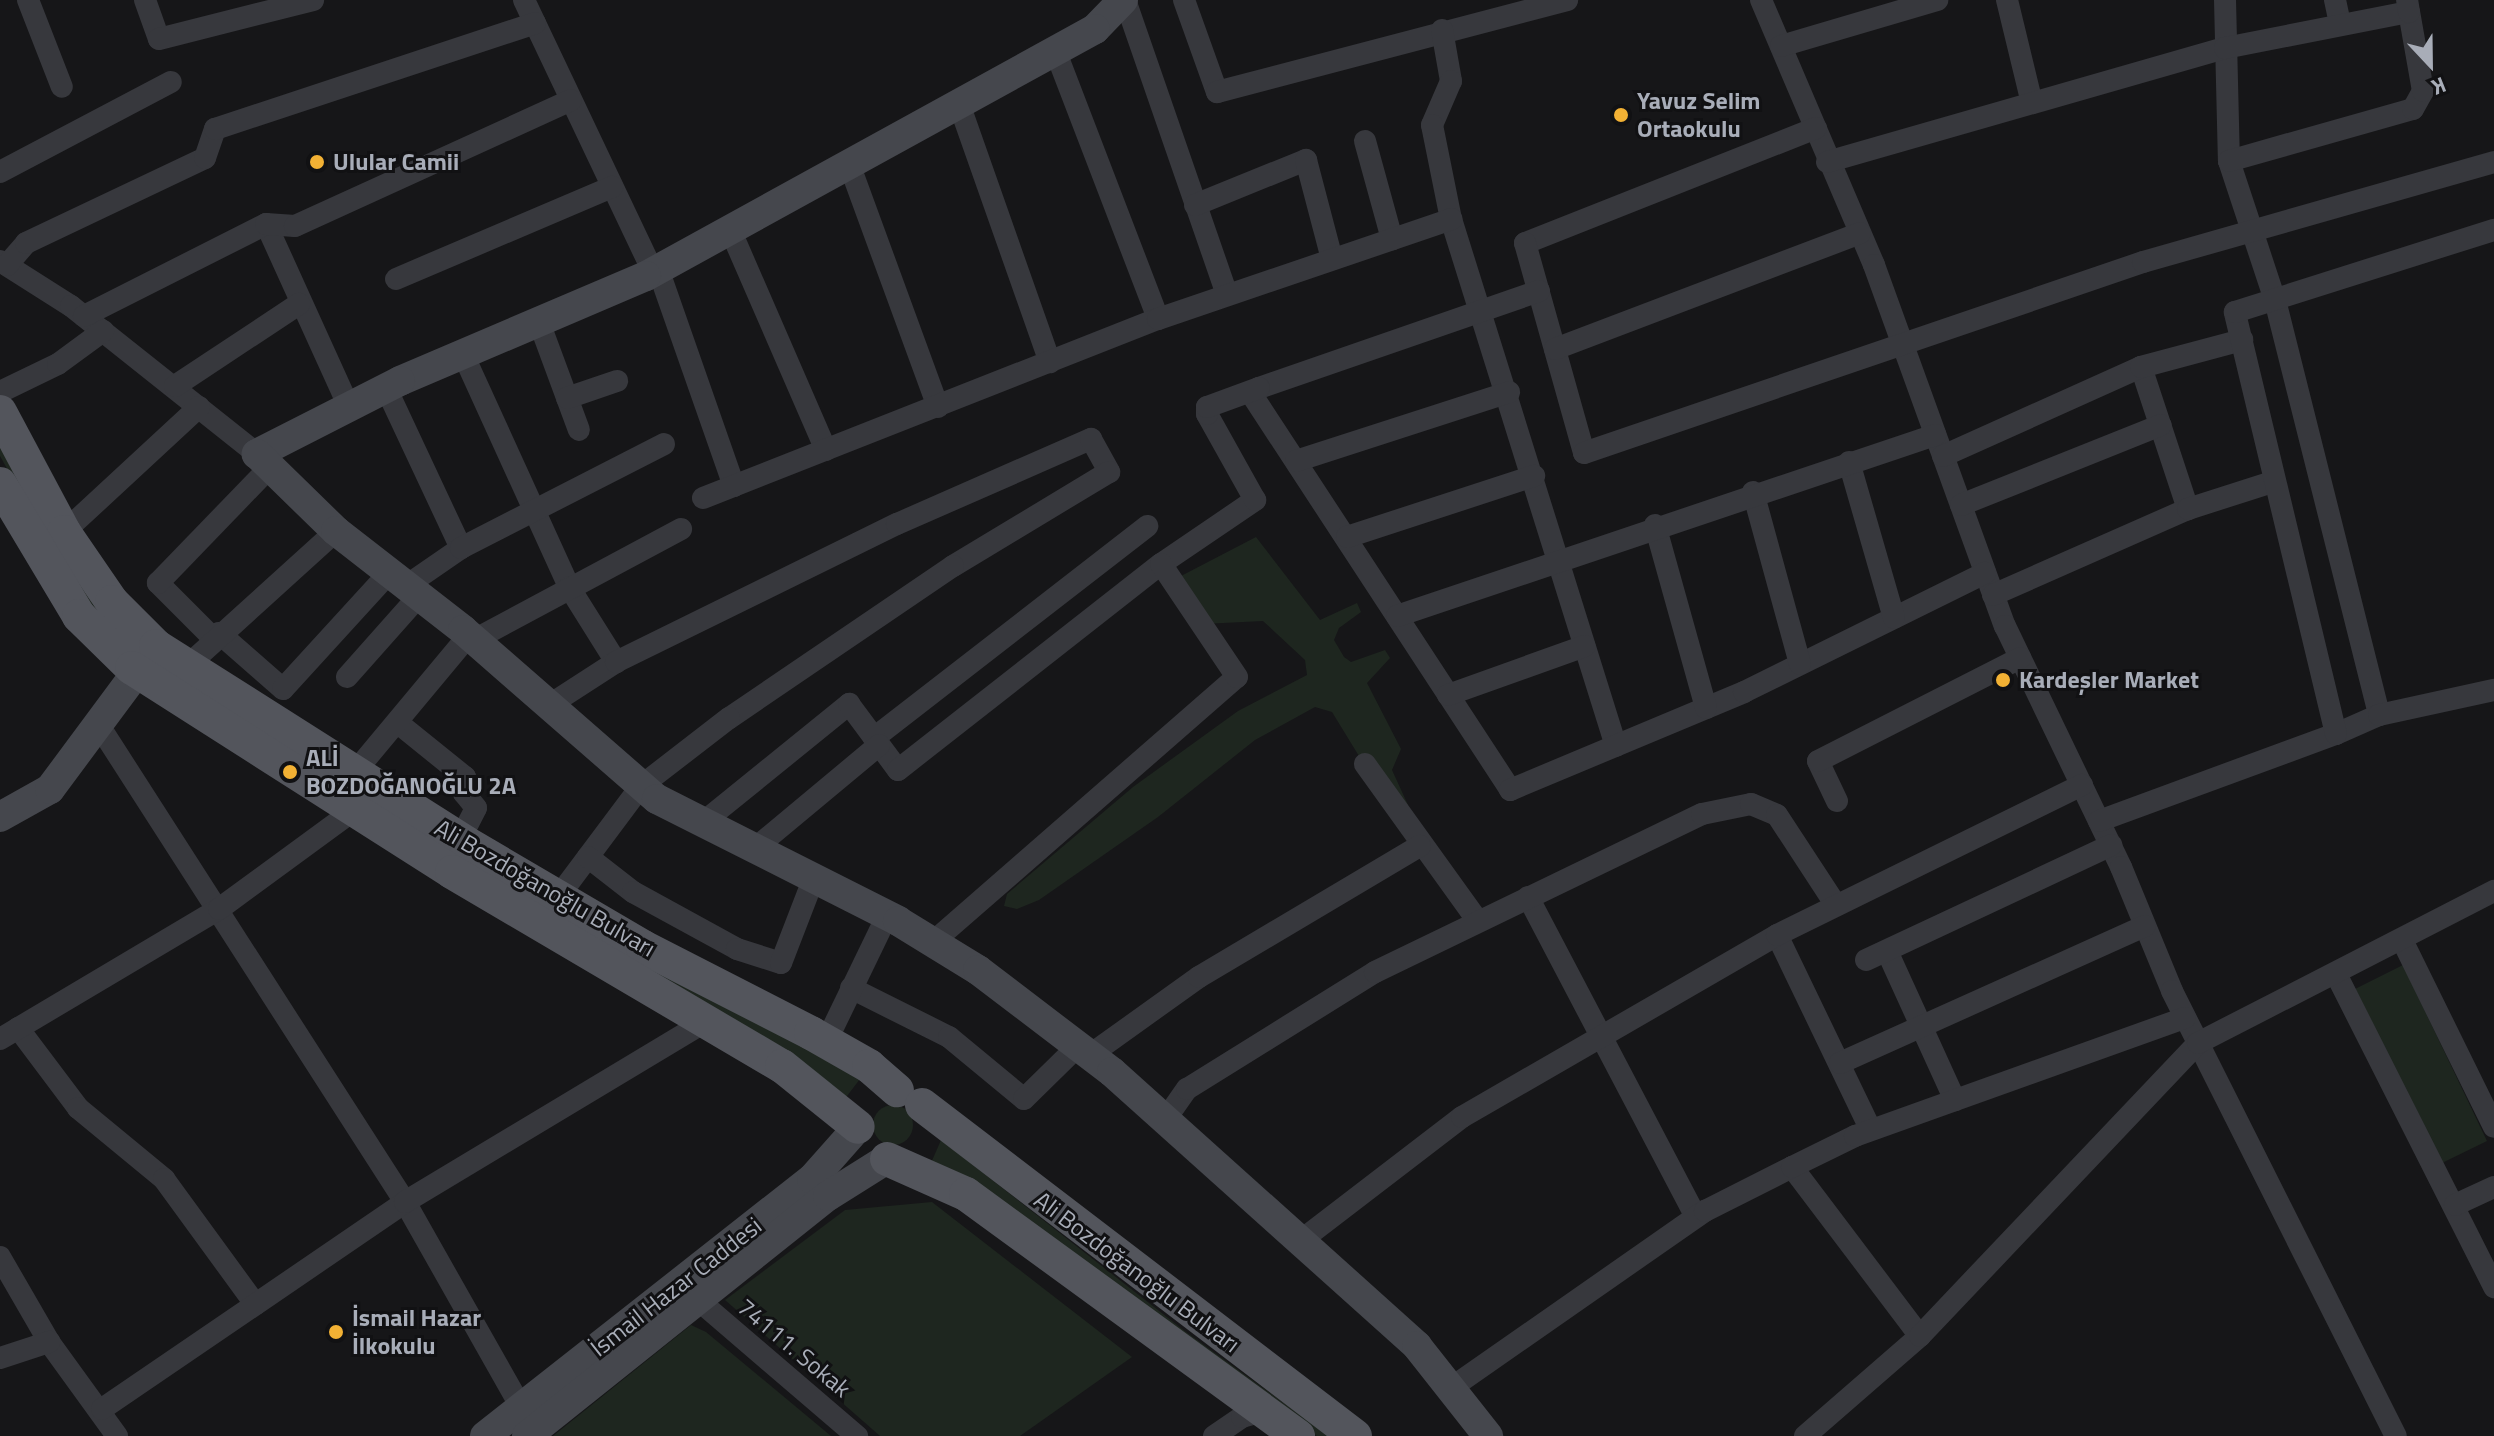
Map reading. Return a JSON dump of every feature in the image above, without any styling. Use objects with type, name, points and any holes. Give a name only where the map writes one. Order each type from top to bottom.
[{"type":"main road","name":"Ali Bozdoğanoğlu Bulvarı","points":[[0,412],[64,532],[112,602],[156,646],[354,773],[558,897],[826,1042],[910,1097],[1355,1436]]},
{"type":"main road","name":"Ali Bozdoğanoğlu Bulvarı","points":[[1,489],[79,616],[137,672],[353,811],[800,1077],[858,1127]]},
{"type":"main road","points":[[871,1097],[910,1097],[925,1138],[910,1155],[887,1159],[867,1148],[858,1127],[871,1097]]},
{"type":"main road","name":"Ali Bozdoğanoğlu Bulvarı","points":[[887,1159],[966,1194],[1298,1436]]},
{"type":"street","points":[[28,0],[62,87]]},
{"type":"street","points":[[145,0],[159,39],[313,0]]},
{"type":"street","points":[[524,0],[612,187],[655,270],[734,486]]},
{"type":"street","points":[[664,444],[536,513],[461,548],[405,585],[283,689],[216,636],[158,583],[263,461],[349,407],[655,270],[848,161],[1095,29],[1124,0],[1227,295]]},
{"type":"street","points":[[1184,0],[1217,92],[1536,2],[1567,0]]},
{"type":"street","points":[[1761,0],[1816,128],[1827,162],[1860,233],[1993,595],[2020,658],[2111,845],[2185,1018],[2396,1436]]},
{"type":"street","points":[[1781,46],[1937,0]]},
{"type":"street","points":[[2007,0],[2032,103]]},
{"type":"street","points":[[2225,0],[2229,161],[2275,300],[2379,715]]},
{"type":"street","points":[[2335,0],[2340,23]]},
{"type":"street","points":[[1827,162],[2225,48],[2408,6],[2423,91],[2413,109],[2229,161]]},
{"type":"street","points":[[535,23],[215,129],[205,158],[26,243],[4,263],[84,316],[175,386],[263,461],[336,531],[471,638],[641,786],[701,824],[933,942],[978,970],[1084,1051],[1417,1346],[1488,1436]]},
{"type":"street","points":[[1442,30],[1451,81],[1432,125],[1451,219],[1509,392],[1616,746]]},
{"type":"street","points":[[1055,50],[1158,319]]},
{"type":"street","points":[[0,172],[171,82]]},
{"type":"street","points":[[84,316],[266,224],[295,226],[571,100]]},
{"type":"street","points":[[958,101],[1050,362]]},
{"type":"street","points":[[1816,128],[1525,243],[1584,453],[2250,230],[2494,162]]},
{"type":"street","points":[[1365,141],[1392,239]]},
{"type":"street","points":[[1195,205],[1306,160],[1332,259]]},
{"type":"street","points":[[848,161],[938,407]]},
{"type":"street","points":[[396,279],[612,187]]},
{"type":"street","points":[[703,498],[1158,319],[1451,219]]},
{"type":"street","points":[[266,224],[299,304],[349,407]]},
{"type":"street","points":[[729,227],[826,450]]},
{"type":"street","points":[[2336,734],[2235,312],[2494,230]]},
{"type":"street","points":[[1555,349],[1860,233]]},
{"type":"street","points":[[701,824],[849,704],[898,770],[1161,564],[1255,500],[1207,414],[1207,407],[1539,291]]},
{"type":"street","points":[[175,386],[299,304]]},
{"type":"street","points":[[539,322],[579,430]]},
{"type":"street","points":[[0,392],[58,364],[103,331]]},
{"type":"street","points":[[1397,616],[1753,492],[1849,462],[1939,445],[2141,367],[2242,340]]},
{"type":"street","points":[[463,354],[569,587],[616,662]]},
{"type":"street","points":[[2141,367],[2188,509]]},
{"type":"street","points":[[567,398],[617,381]]},
{"type":"street","points":[[386,388],[461,548]]},
{"type":"street","points":[[1259,388],[1252,395],[1510,790],[1706,708],[1985,573]]},
{"type":"street","points":[[1296,461],[1509,392]]},
{"type":"street","points":[[64,532],[199,407]]},
{"type":"street","points":[[1961,505],[2161,425]]},
{"type":"street","points":[[548,706],[616,662],[897,524],[1091,439],[1109,472],[953,566],[729,718],[641,786],[558,897]]},
{"type":"street","points":[[1849,462],[1894,618]]},
{"type":"street","points":[[1347,537],[1534,476]]},
{"type":"street","points":[[1993,595],[2188,509],[2275,481]]},
{"type":"street","points":[[1753,492],[1800,664]]},
{"type":"street","points":[[1655,525],[1706,708]]},
{"type":"street","points":[[753,850],[981,655],[1147,526]]},
{"type":"street","points":[[354,773],[471,638],[681,529]]},
{"type":"street","points":[[186,667],[216,636],[336,531]]},
{"type":"street","points":[[933,942],[1237,677],[1161,564]]},
{"type":"street","points":[[347,677],[405,585]]},
{"type":"street","points":[[1448,695],[1585,646]]},
{"type":"street","points":[[981,655],[1002,687]]},
{"type":"street","points":[[1837,801],[1818,761],[2020,658]]},
{"type":"street","points":[[0,817],[50,789],[137,672]]},
{"type":"street","points":[[2099,821],[2336,734],[2379,715],[2494,690]]},
{"type":"street","points":[[398,723],[465,777],[464,793],[476,808],[468,824]]},
{"type":"street","points":[[98,724],[405,1202],[524,1422]]},
{"type":"street","points":[[1365,764],[1420,846],[1478,921]]},
{"type":"street","points":[[1299,1242],[1462,1117],[1777,935],[2082,785]]},
{"type":"street","points":[[1165,1120],[1187,1089],[1375,972],[1702,814],[1751,804],[1777,815],[1836,905]]},
{"type":"street","points":[[255,1304],[164,1179],[78,1108],[9,1033],[219,909],[353,811]]},
{"type":"street","points":[[1955,1100],[1924,1022],[1876,955],[2111,845]]},
{"type":"street","points":[[851,988],[949,1037],[1024,1099],[1084,1051],[1199,977],[1420,846]]},
{"type":"street","points":[[588,857],[633,892],[737,949],[781,963],[813,880]]},
{"type":"street","points":[[1805,1436],[1920,1336],[2198,1043],[2494,891]]},
{"type":"street","points":[[1528,897],[1696,1217]]},
{"type":"street","points":[[826,1042],[887,916]]},
{"type":"street","points":[[1840,1063],[1924,1022],[2145,926]]},
{"type":"street","points":[[1777,935],[1871,1130]]},
{"type":"street","points":[[2402,940],[2494,1127]]},
{"type":"street","points":[[2336,974],[2494,1287]]},
{"type":"street","points":[[1451,1388],[1696,1217],[1792,1167],[1871,1130],[2185,1018]]},
{"type":"street","points":[[102,1409],[405,1202],[705,1022]]},
{"type":"street","name":"İsmail Hazar Caddesi","points":[[524,1422],[812,1179],[858,1127]]},
{"type":"street","name":"İsmail Hazar Caddesi","points":[[485,1436],[524,1422],[697,1299],[828,1196],[887,1159]]},
{"type":"street","points":[[1792,1167],[1920,1336]]},
{"type":"street","points":[[2455,1205],[2494,1187]]},
{"type":"street","points":[[0,1257],[49,1342],[102,1409],[117,1436]]},
{"type":"street","name":"74111. Sokak","points":[[697,1299],[857,1436]]},
{"type":"street","points":[[0,1358],[49,1342]]},
{"type":"street","points":[[1214,1436],[1242,1417],[1263,1411]]},
{"type":"shaded area","points":[[0,441],[106,614],[860,1079],[844,1100],[100,618],[42,532],[0,456]]},
{"type":"shaded area","points":[[1256,537],[1320,620],[1357,603],[1361,612],[1339,628],[1334,640],[1344,657],[1351,662],[1385,650],[1390,658],[1367,683],[1401,749],[1392,770],[1408,805],[1400,823],[1332,712],[1315,707],[1255,740],[1158,817],[1039,900],[1017,909],[1004,906],[1007,894],[1133,787],[1238,711],[1307,675],[1305,660],[1263,621],[1203,624],[1181,576]]},
{"type":"shaded area","points":[[2403,965],[2487,1141],[2442,1163],[2355,989]]},
{"type":"shaded area","points":[[893,1105],[907,1111],[913,1125],[907,1139],[893,1145],[879,1139],[873,1125],[879,1111]]},
{"type":"shaded area","points":[[941,1140],[1186,1332],[1329,1436],[1317,1436],[931,1163]]},
{"type":"shaded area","points":[[932,1202],[1132,1357],[1020,1436],[880,1436],[725,1300],[845,1210]]},
{"type":"shaded area","points":[[691,1325],[706,1332],[831,1436],[553,1436]]},
{"type":"place","name":"Yavuz Selim Ortaokulu","points":[[1621,115]]},
{"type":"place","name":"Ulular Camii","points":[[317,162]]},
{"type":"place","name":"Kardeşler Market","points":[[2003,680]]},
{"type":"place","name":"ALİ BOZDOĞANOĞLU 2A","points":[[290,772]]},
{"type":"place","name":"İsmail Hazar İlkokulu","points":[[336,1332]]}]
